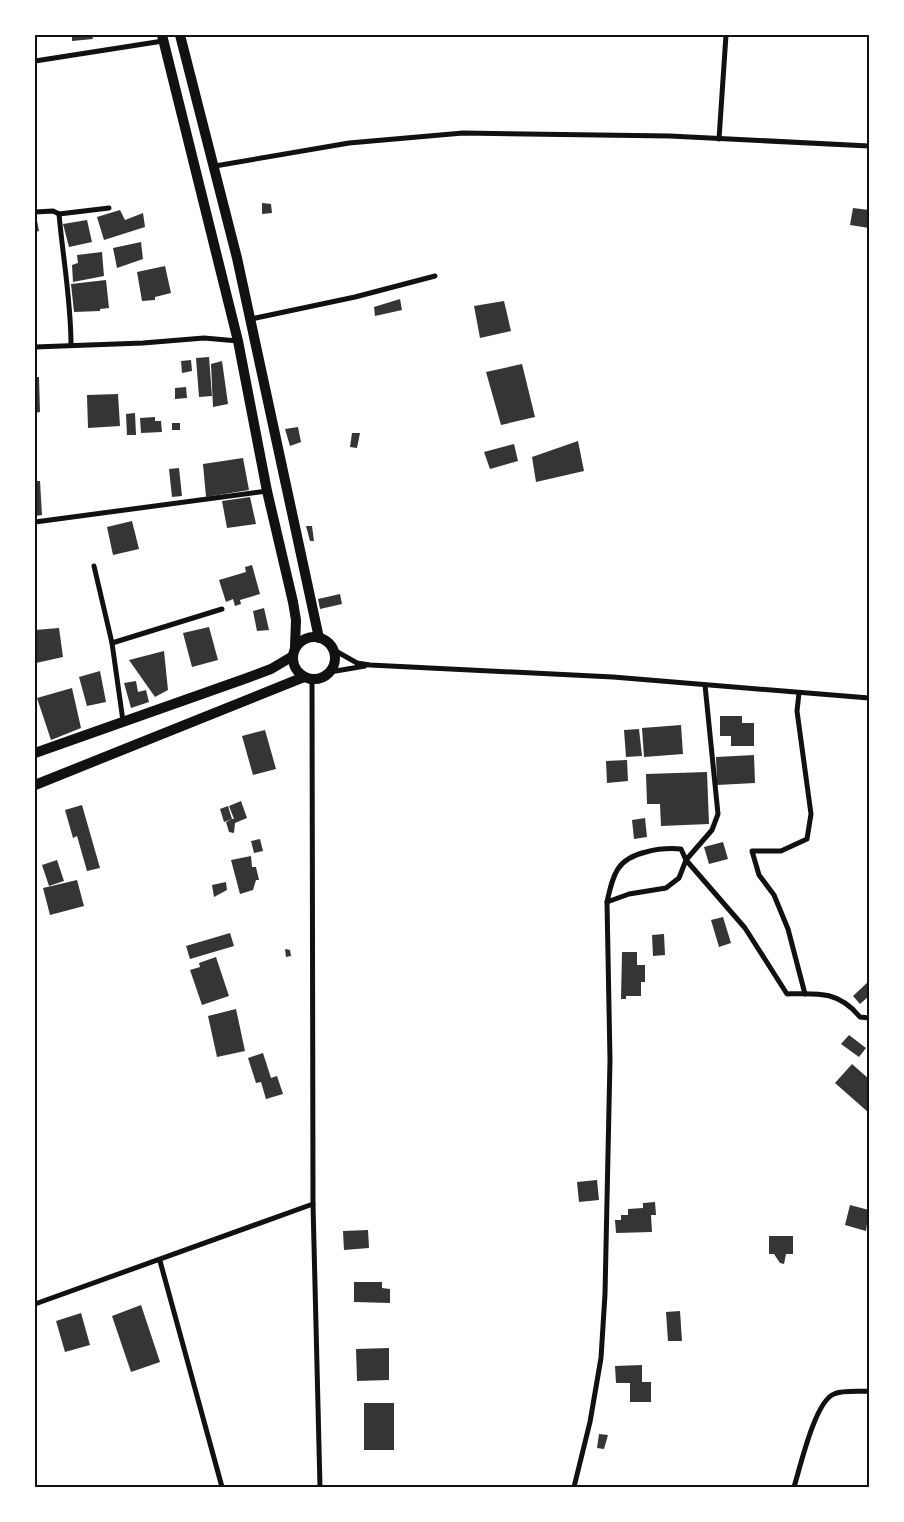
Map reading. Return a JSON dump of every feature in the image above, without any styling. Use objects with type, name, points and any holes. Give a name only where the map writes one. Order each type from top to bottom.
[{"type":"main road","points":[[180,35],[215,166],[252,319],[319,638]]},
{"type":"main road","points":[[163,38],[238,341],[267,491],[293,602],[296,620],[294,652],[296,670],[308,679]]},
{"type":"main road","points":[[181,107],[198,105]]},
{"type":"main road","points":[[35,785],[308,679],[320,679],[330,672],[335,662],[334,650],[326,640],[310,637],[302,640],[294,652],[271,669],[36,752]]},
{"type":"street","points":[[719,139],[726,35]]},
{"type":"street","points":[[35,61],[163,38]]},
{"type":"street","points":[[215,166],[349,143],[463,133],[719,139],[869,146]]},
{"type":"street","points":[[35,212],[53,211],[59,214],[109,208]]},
{"type":"street","points":[[59,214],[62,254],[68,279],[66,287],[70,300],[71,345]]},
{"type":"street","points":[[252,319],[355,297],[435,276]]},
{"type":"street","points":[[35,347],[181,341],[204,338],[238,341]]},
{"type":"street","points":[[35,522],[267,491]]},
{"type":"street","points":[[94,566],[112,643],[123,721]]},
{"type":"street","points":[[112,643],[222,609]]},
{"type":"street","points":[[334,650],[357,664],[613,678],[869,698]]},
{"type":"street","points":[[330,672],[370,665]]},
{"type":"street","points":[[308,679],[313,1204],[320,1487]]},
{"type":"street","points":[[607,902],[628,894],[666,888],[680,878],[686,860],[712,830],[718,814],[705,685]]},
{"type":"street","points":[[799,692],[797,710],[811,814],[807,839],[781,852],[752,851],[759,874],[774,894],[788,929],[805,994]]},
{"type":"street","points":[[574,1487],[590,1422],[601,1358],[605,1294],[610,1060],[607,902],[612,878],[623,861],[633,854],[672,848],[681,849],[686,860],[745,928],[787,994],[834,996],[851,1005],[860,1017],[869,1018]]},
{"type":"street","points":[[35,1304],[160,1261],[313,1204]]},
{"type":"street","points":[[160,1261],[222,1487]]},
{"type":"street","points":[[794,1487],[806,1448],[826,1400],[834,1394],[869,1391]]},
{"type":"building","points":[[72,35],[92,35],[93,39],[72,41]]},
{"type":"building","points":[[262,203],[271,204],[272,213],[262,214]]},
{"type":"building","points":[[853,208],[869,210],[869,228],[850,225]]},
{"type":"building","points":[[120,210],[125,220],[143,213],[145,227],[104,240],[97,217]]},
{"type":"building","points":[[35,215],[39,231],[35,232]]},
{"type":"building","points":[[87,220],[92,242],[69,247],[63,224]]},
{"type":"building","points":[[141,242],[143,259],[117,268],[113,248]]},
{"type":"building","points":[[102,252],[104,276],[73,282],[72,265],[78,263],[77,255]]},
{"type":"building","points":[[165,266],[171,293],[155,297],[155,300],[142,301],[137,272]]},
{"type":"building","points":[[106,280],[109,308],[100,309],[100,311],[74,312],[71,284]]},
{"type":"building","points":[[400,299],[402,310],[375,316],[374,307]]},
{"type":"building","points":[[504,301],[511,331],[480,338],[474,306]]},
{"type":"building","points":[[209,357],[212,396],[199,397],[196,358]]},
{"type":"building","points":[[191,360],[192,371],[182,373],[181,361]]},
{"type":"building","points":[[222,361],[228,404],[213,407],[211,364]]},
{"type":"building","points":[[522,364],[535,417],[501,425],[486,372]]},
{"type":"building","points":[[35,377],[39,377],[40,412],[35,413]]},
{"type":"building","points":[[186,387],[187,398],[175,399],[175,388]]},
{"type":"building","points":[[118,394],[120,426],[88,428],[87,395]]},
{"type":"building","points":[[135,413],[136,435],[127,435],[126,414]]},
{"type":"building","points":[[155,417],[155,421],[161,421],[162,432],[141,433],[140,418]]},
{"type":"building","points":[[172,423],[180,423],[180,430],[172,430]]},
{"type":"building","points":[[298,427],[301,442],[290,446],[285,429]]},
{"type":"building","points":[[352,433],[360,433],[357,448],[350,447]]},
{"type":"building","points":[[578,441],[584,471],[536,482],[532,457]]},
{"type":"building","points":[[514,444],[518,461],[490,469],[484,452]]},
{"type":"building","points":[[243,458],[249,490],[206,497],[203,464]]},
{"type":"building","points":[[179,468],[182,496],[172,497],[169,469]]},
{"type":"building","points":[[35,481],[40,481],[42,515],[35,516]]},
{"type":"building","points":[[250,497],[256,524],[227,528],[222,501]]},
{"type":"building","points":[[132,521],[139,549],[113,555],[107,527]]},
{"type":"building","points":[[306,526],[312,526],[314,541],[310,541]]},
{"type":"building","points":[[252,565],[260,594],[240,600],[241,604],[235,606],[233,599],[226,602],[219,580],[246,572],[245,567]]},
{"type":"building","points":[[340,594],[342,604],[320,609],[318,599]]},
{"type":"building","points":[[264,608],[269,630],[257,631],[253,611]]},
{"type":"building","points":[[209,627],[218,660],[192,667],[183,633]]},
{"type":"building","points":[[59,628],[63,657],[36,663],[35,630]]},
{"type":"building","points":[[164,651],[168,690],[155,697],[129,660]]},
{"type":"building","points":[[100,671],[106,702],[87,706],[79,677]]},
{"type":"building","points":[[136,681],[138,692],[146,690],[149,702],[131,708],[124,683]]},
{"type":"building","points":[[72,688],[81,728],[51,740],[37,698]]},
{"type":"building","points":[[720,716],[742,716],[742,723],[754,723],[754,746],[731,746],[731,736],[720,736]]},
{"type":"building","points":[[681,725],[683,754],[644,757],[642,728]]},
{"type":"building","points":[[639,729],[642,756],[626,757],[624,730]]},
{"type":"building","points":[[265,730],[276,769],[253,775],[242,736]]},
{"type":"building","points":[[754,755],[755,783],[717,785],[716,757]]},
{"type":"building","points":[[627,760],[628,781],[607,783],[606,761]]},
{"type":"building","points":[[707,772],[709,824],[661,826],[660,804],[647,804],[646,774]]},
{"type":"building","points":[[241,801],[247,818],[235,823],[234,833],[229,832],[226,822],[234,819],[229,806]]},
{"type":"building","points":[[82,805],[100,868],[87,871],[77,836],[73,838],[65,810]]},
{"type":"building","points":[[228,806],[232,819],[224,822],[220,809]]},
{"type":"building","points":[[645,818],[647,837],[634,839],[632,820]]},
{"type":"building","points":[[260,839],[263,851],[254,853],[251,841]]},
{"type":"building","points":[[723,842],[728,859],[709,864],[704,847]]},
{"type":"building","points":[[251,856],[252,867],[256,867],[259,880],[256,880],[253,890],[240,894],[231,860]]},
{"type":"building","points":[[57,860],[64,881],[49,886],[42,865]]},
{"type":"building","points":[[77,880],[84,906],[50,915],[43,888]]},
{"type":"building","points":[[226,882],[227,890],[214,897],[212,885]]},
{"type":"building","points":[[723,917],[731,943],[719,947],[711,920]]},
{"type":"building","points":[[230,933],[234,946],[190,959],[186,946]]},
{"type":"building","points":[[664,934],[665,955],[653,956],[652,935]]},
{"type":"building","points":[[285,949],[290,950],[291,956],[286,957]]},
{"type":"building","points":[[622,952],[637,952],[637,965],[645,965],[645,982],[641,982],[641,996],[626,996],[626,999],[621,999]]},
{"type":"building","points":[[216,957],[229,996],[202,1005],[190,970],[200,967],[199,963]]},
{"type":"building","points":[[869,981],[869,996],[860,1004],[853,996]]},
{"type":"building","points":[[236,1009],[245,1051],[217,1057],[208,1016]]},
{"type":"building","points":[[849,1035],[866,1048],[859,1057],[841,1044]]},
{"type":"building","points":[[263,1053],[271,1078],[277,1076],[283,1094],[266,1099],[261,1082],[256,1083],[248,1058]]},
{"type":"building","points":[[852,1064],[869,1079],[869,1113],[835,1083]]},
{"type":"building","points":[[597,1180],[599,1200],[579,1202],[577,1182]]},
{"type":"building","points":[[655,1202],[656,1215],[651,1215],[652,1232],[616,1233],[615,1220],[621,1220],[621,1215],[628,1215],[628,1209],[643,1208],[643,1203]]},
{"type":"building","points":[[850,1205],[869,1210],[866,1231],[845,1225]]},
{"type":"building","points":[[368,1230],[369,1248],[344,1250],[343,1231]]},
{"type":"building","points":[[769,1236],[793,1236],[793,1254],[786,1254],[784,1264],[780,1263],[774,1254],[769,1254]]},
{"type":"building","points":[[354,1282],[382,1282],[382,1288],[390,1289],[390,1303],[354,1302]]},
{"type":"building","points":[[141,1305],[160,1362],[131,1372],[112,1316]]},
{"type":"building","points":[[680,1311],[682,1341],[668,1341],[666,1312]]},
{"type":"building","points":[[81,1313],[90,1345],[65,1352],[56,1321]]},
{"type":"building","points":[[389,1348],[389,1380],[357,1381],[356,1349]]},
{"type":"building","points":[[642,1365],[642,1382],[651,1382],[651,1402],[630,1402],[630,1383],[616,1383],[615,1366]]},
{"type":"building","points":[[364,1403],[394,1403],[394,1450],[364,1450]]},
{"type":"building","points":[[599,1434],[608,1435],[604,1449],[597,1448]]}]
